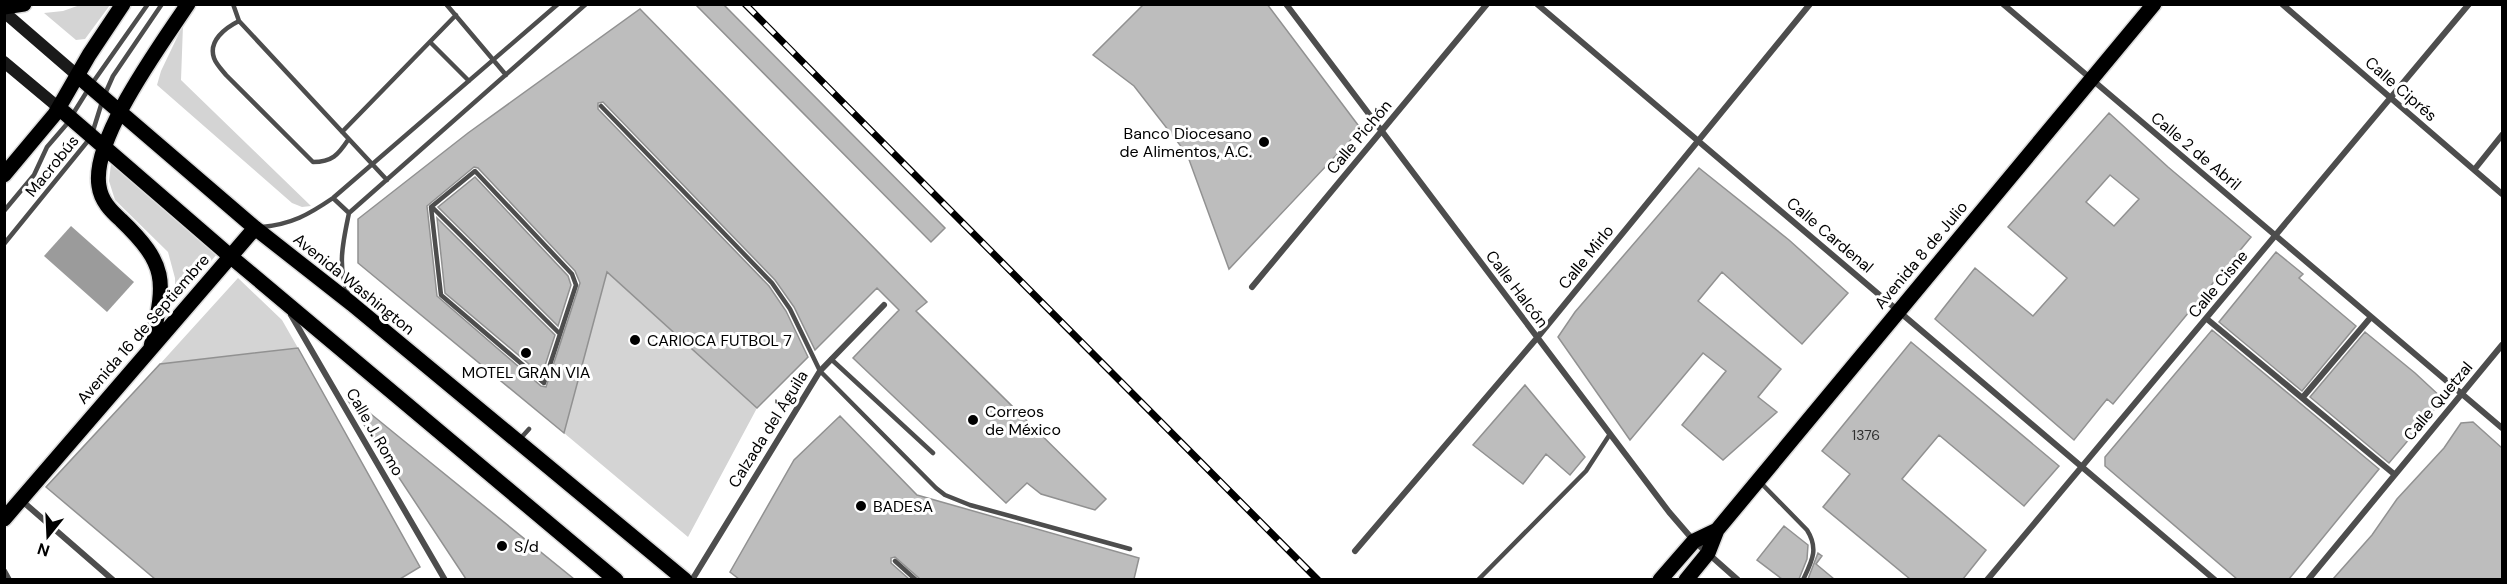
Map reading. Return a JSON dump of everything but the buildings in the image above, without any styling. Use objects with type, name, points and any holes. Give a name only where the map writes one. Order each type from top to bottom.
[{"type":"main road","points":[[4,7],[24,4]]},
{"type":"main road","points":[[4,175],[65,112],[85,81],[89,55],[123,4]]},
{"type":"main road","points":[[151,347],[160,303],[160,278],[156,260],[144,242],[108,207],[99,188],[98,168],[130,91],[188,4]]},
{"type":"main road","name":"Avenida 8 de Julio","points":[[1686,579],[1708,553],[1717,530],[2154,4]]},
{"type":"main road","name":"Avenida Washington","points":[[4,12],[255,228],[352,304],[685,579]]},
{"type":"main road","points":[[4,62],[92,135],[230,256],[616,579]]},
{"type":"main road","name":"Avenida 16 de Septiembre","points":[[4,519],[255,228]]},
{"type":"main road","name":"Avenida 8 de Julio","points":[[1660,579],[1694,541],[1717,530]]},
{"type":"street","name":"Calle Halcón","points":[[1286,4],[1380,132],[1694,541],[1738,579]]},
{"type":"street","name":"Calle Pichón","points":[[1252,287],[1487,4]]},
{"type":"street","name":"Calle Cardenal","points":[[1537,4],[2215,579]]},
{"type":"street","name":"Calle Mirlo","points":[[1355,551],[1537,338],[1810,4]]},
{"type":"street","name":"Calle 2 de Abril","points":[[2003,4],[2502,428]]},
{"type":"street","name":"Calle Ciprés","points":[[2282,4],[2502,194]]},
{"type":"street","name":"Calle Cisne","points":[[1987,579],[2083,468],[2469,4]]},
{"type":"street","points":[[2474,170],[2502,135]]},
{"type":"street","name":"Calle J. Romo","points":[[281,299],[442,579]]},
{"type":"street","name":"Calzada del Águila","points":[[692,579],[820,371],[884,305]]},
{"type":"street","points":[[2303,397],[2371,317]]},
{"type":"street","points":[[2207,319],[2394,474]]},
{"type":"street","name":"Calle Quetzal","points":[[2308,579],[2502,345]]},
{"type":"street","points":[[20,500],[113,579]]},
{"type":"street","points":[[4,572],[9,579]]},
{"type":"lane","points":[[85,81],[148,4]]},
{"type":"lane","name":"Macrobús","points":[[4,244],[92,135],[113,76],[162,4]]},
{"type":"lane","points":[[233,4],[239,21],[387,180]]},
{"type":"lane","points":[[446,4],[506,75]]},
{"type":"lane","points":[[255,228],[285,224],[305,217],[333,198],[558,4]]},
{"type":"lane","points":[[352,304],[342,278],[341,262],[349,213],[586,4]]},
{"type":"lane","points":[[342,132],[456,15]]},
{"type":"lane","points":[[239,21],[226,27],[214,45],[214,58],[225,75],[313,162],[326,162],[338,156],[348,140]]},
{"type":"lane","points":[[430,42],[469,81]]},
{"type":"lane","points":[[601,106],[772,283],[790,309],[820,371],[945,495],[987,510],[1131,549]]},
{"type":"lane","name":"Macrobús","points":[[4,211],[34,175],[65,112]]},
{"type":"lane","points":[[475,171],[572,273],[576,285],[544,383],[441,295],[431,207],[475,171]]},
{"type":"lane","points":[[333,198],[349,213]]},
{"type":"lane","points":[[431,207],[560,334]]},
{"type":"lane","points":[[831,359],[933,453]]},
{"type":"lane","points":[[518,441],[529,429]]},
{"type":"lane","points":[[1478,579],[1586,471],[1610,434]]},
{"type":"lane","points":[[1758,480],[1813,539],[1815,550],[1803,579]]},
{"type":"lane","points":[[895,561],[916,579]]},
{"type":"shaded area","points":[[80,5],[110,5],[85,39],[76,40],[44,13],[63,11]]},
{"type":"shaded area","points":[[183,25],[181,80],[311,206],[302,207],[292,203],[157,85],[161,71]]},
{"type":"shaded area","points":[[111,164],[217,254],[175,304],[175,278],[168,252],[115,200],[109,181]]},
{"type":"shaded area","points":[[71,226],[134,282],[107,312],[44,256]]},
{"type":"shaded area","name":"CARIOCA FUTBOL 7","points":[[607,272],[757,408],[688,537],[564,433]]},
{"type":"shaded area","points":[[238,278],[282,320],[298,348],[160,364]]},
{"type":"railway","points":[[745,4],[1318,580]]},
{"type":"place","name":"Banco Diocesano de Alimentos, A.C.","points":[[1264,142]]},
{"type":"place","name":"CARIOCA FUTBOL 7","points":[[635,340]]},
{"type":"place","name":"MOTEL GRAN VIA","points":[[526,353]]},
{"type":"place","name":"Correos de México","points":[[973,420]]},
{"type":"place","name":"BADESA","points":[[861,506]]},
{"type":"place","name":"S/d","points":[[502,546]]}]
